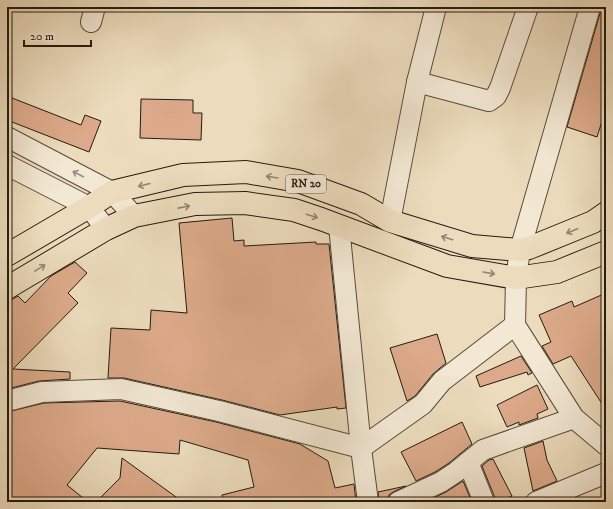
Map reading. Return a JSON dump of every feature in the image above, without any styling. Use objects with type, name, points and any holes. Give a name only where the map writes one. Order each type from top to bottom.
[{"type":"main road","name":"RN 20","points":[[7,255],[112,192],[183,175],[246,172],[298,181],[361,204],[390,221],[472,246],[520,250],[529,248],[593,222],[606,212]]},
{"type":"main road","name":"RN 20","points":[[7,288],[106,229],[134,216],[195,204],[245,203],[294,210],[447,266],[516,278],[557,272],[606,252]]},
{"type":"street","points":[[390,221],[418,82],[436,7]]},
{"type":"street","points":[[418,82],[489,101],[496,96],[498,92],[528,7]]},
{"type":"street","points":[[590,7],[520,250],[516,278],[515,325],[574,418],[606,445]]},
{"type":"street","points":[[7,137],[112,192],[134,216]]},
{"type":"street","points":[[7,165],[89,207],[106,229]]},
{"type":"street","points":[[339,226],[361,448],[368,502]]},
{"type":"street","points":[[7,401],[42,392],[121,389],[361,448],[423,404],[442,381],[515,325]]},
{"type":"street","points":[[398,502],[441,482],[483,450],[574,418]]},
{"type":"street","points":[[468,462],[484,502]]},
{"type":"street","points":[[536,502],[606,473]]},
{"type":"building","points":[[601,7],[606,7],[606,109],[597,137],[567,127]]},
{"type":"building","points":[[7,96],[81,125],[85,115],[101,121],[89,152],[7,120]]},
{"type":"building","points":[[141,99],[193,100],[193,113],[202,113],[201,140],[140,138]]},
{"type":"building","points":[[232,218],[234,241],[244,240],[244,246],[316,242],[316,244],[329,244],[346,408],[337,409],[337,407],[280,415],[222,400],[124,378],[108,378],[111,328],[150,330],[151,310],[187,313],[179,223]]},
{"type":"building","points":[[75,262],[87,273],[68,293],[78,303],[13,369],[70,372],[70,379],[39,381],[7,389],[7,300],[18,296],[25,303],[51,276]]},
{"type":"building","points":[[606,293],[606,410],[571,356],[553,364],[542,346],[551,342],[539,315],[572,301],[574,307]]},
{"type":"building","points":[[437,334],[446,363],[433,374],[415,396],[407,401],[390,348]]},
{"type":"building","points":[[521,356],[532,373],[528,375],[527,372],[480,387],[476,376]]},
{"type":"building","points":[[537,385],[548,409],[537,414],[538,418],[519,425],[519,422],[507,427],[497,405]]},
{"type":"building","points":[[120,401],[216,422],[300,444],[328,461],[335,488],[354,484],[356,502],[223,502],[222,495],[254,487],[248,460],[180,440],[179,454],[97,448],[67,485],[88,502],[7,502],[7,412],[44,403]]},
{"type":"building","points":[[462,422],[472,444],[449,463],[416,481],[401,452]]},
{"type":"building","points":[[543,441],[547,460],[557,481],[533,491],[524,448]]},
{"type":"building","points":[[122,458],[183,502],[96,502],[120,478]]},
{"type":"building","points":[[493,459],[512,496],[498,502],[495,502],[495,498],[482,466],[489,460]]},
{"type":"building","points":[[463,481],[472,502],[425,502],[446,492]]},
{"type":"building","points":[[406,486],[389,495],[387,502],[379,502],[378,492]]}]
